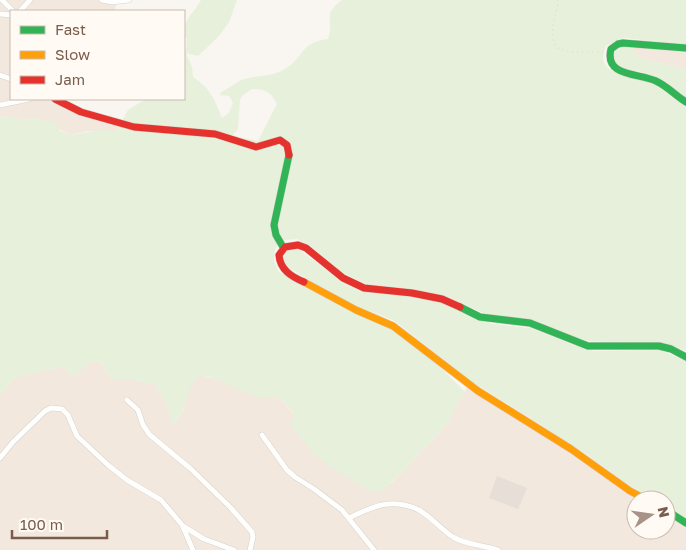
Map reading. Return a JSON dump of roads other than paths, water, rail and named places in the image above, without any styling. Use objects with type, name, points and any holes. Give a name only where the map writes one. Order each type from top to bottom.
[{"type":"main road","points":[[686,48],[623,43],[614,46],[609,51],[609,60],[615,69],[656,81],[686,102]]},
{"type":"main road","points":[[57,100],[81,112],[143,129],[215,134],[256,147],[278,140],[284,142],[288,147],[289,155],[274,224],[276,235],[284,247]]},
{"type":"main road","points":[[630,490],[571,449],[469,384],[398,329],[290,275],[280,262],[280,252],[284,247],[292,244],[302,246],[343,278],[364,288],[412,292],[446,300],[480,317],[530,323],[588,346],[659,346],[686,357]]},
{"type":"street","points":[[2,0],[13,10]]},
{"type":"street","points":[[21,10],[30,0]]},
{"type":"street","points":[[102,0],[112,2],[129,0]]},
{"type":"street","points":[[0,105],[25,100]]},
{"type":"street","points":[[127,400],[138,410],[143,425],[150,435],[197,475],[231,508],[252,532],[253,537],[250,550]]},
{"type":"street","points":[[0,458],[13,442],[45,411],[51,408],[62,409],[68,415],[74,430],[82,441],[116,472],[166,504],[183,526],[193,550]]},
{"type":"street","points":[[262,435],[288,470],[295,477],[332,502],[349,518],[374,550]]},
{"type":"street","points":[[349,518],[361,512],[394,502],[419,510],[453,537],[463,542],[485,545],[498,550]]},
{"type":"street","points":[[183,526],[204,539],[234,550]]}]
